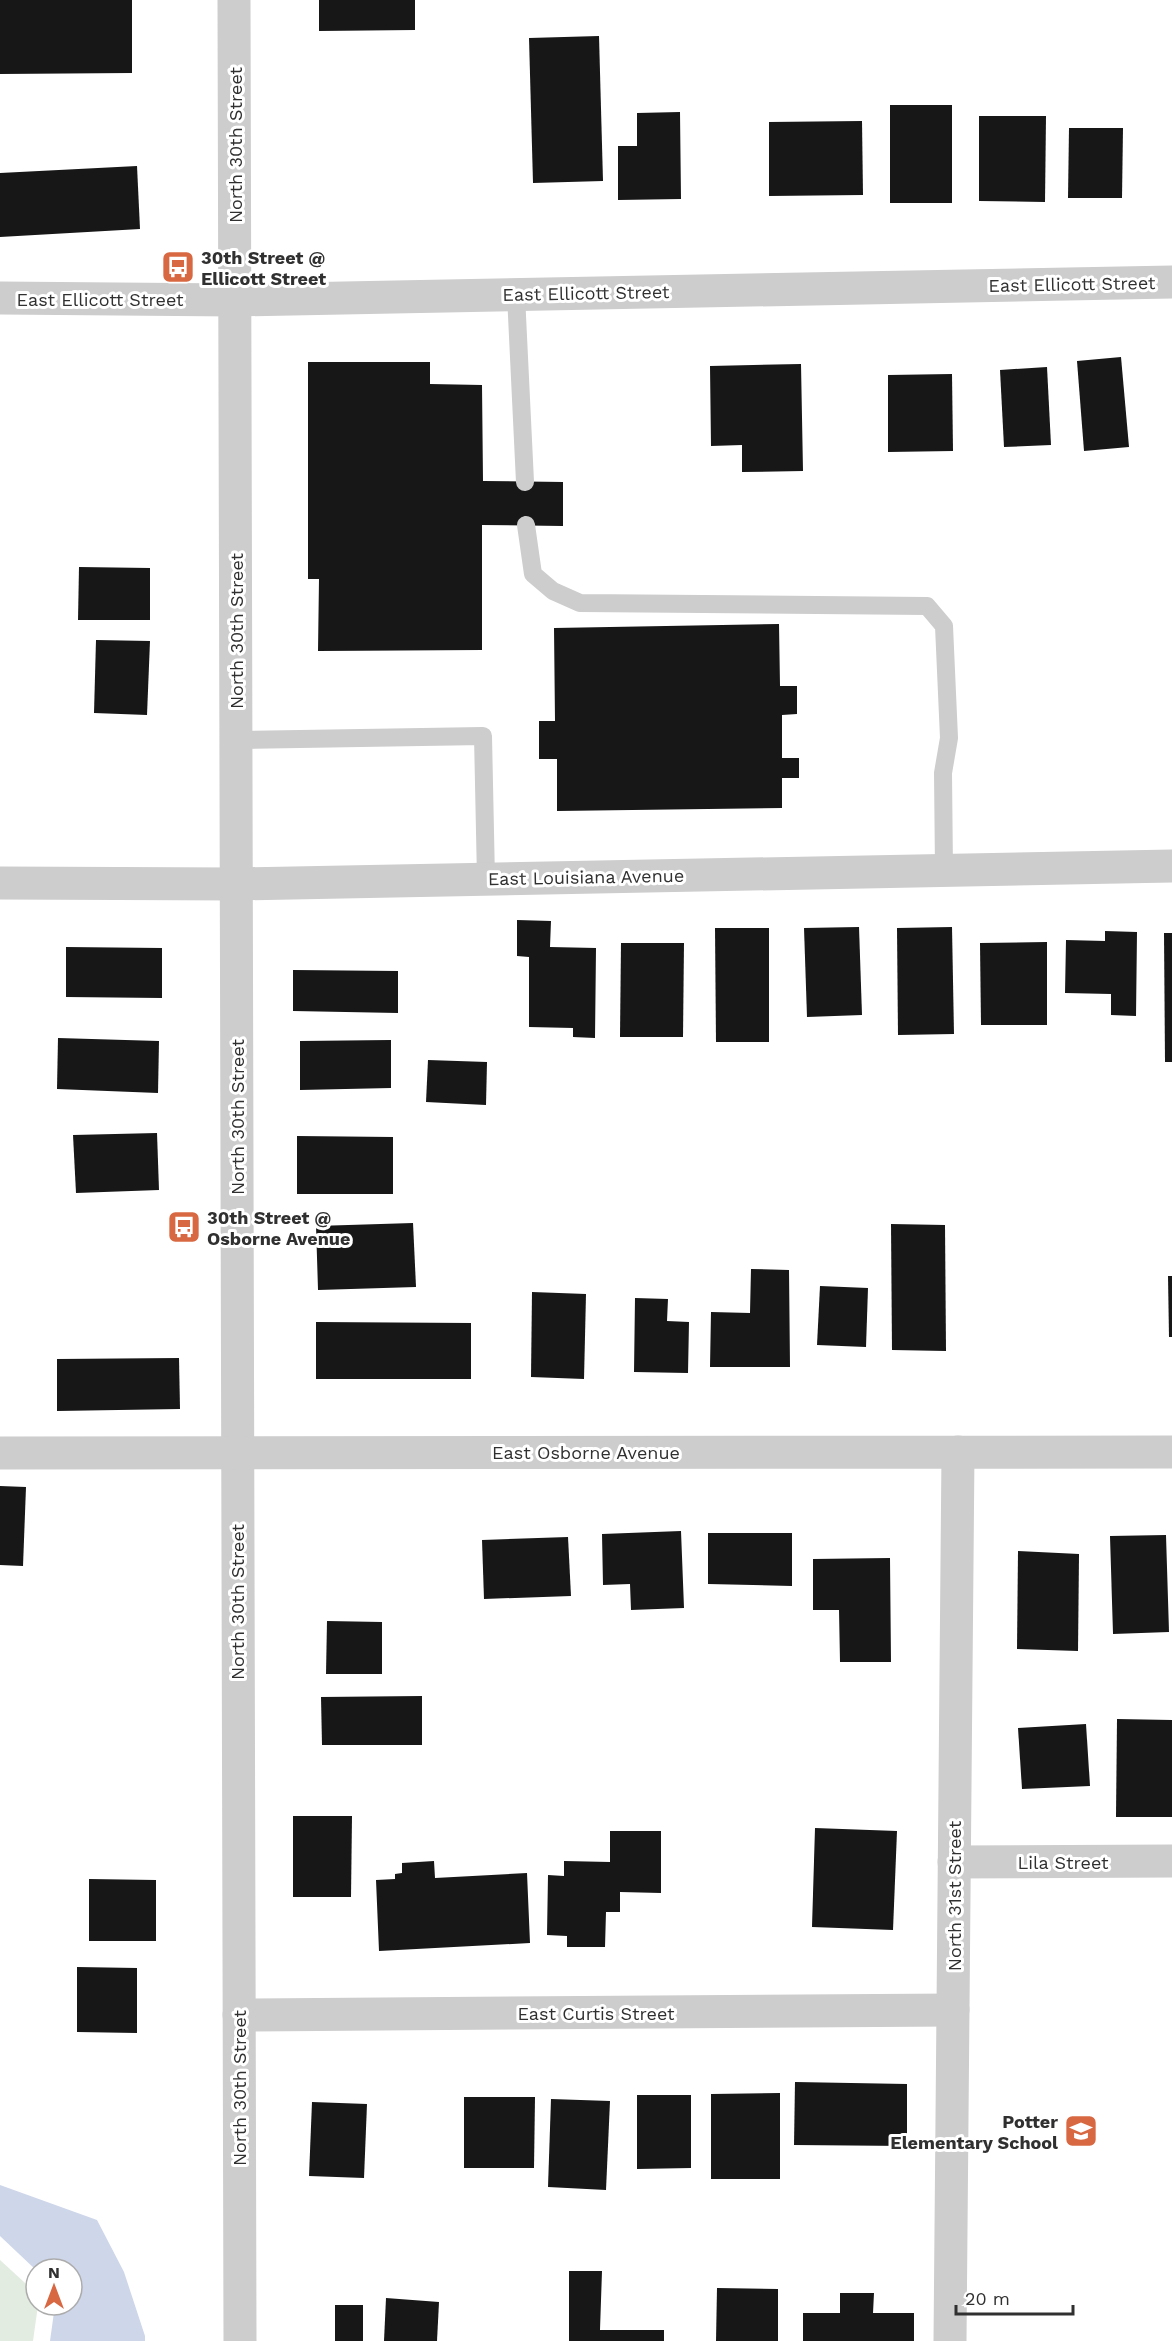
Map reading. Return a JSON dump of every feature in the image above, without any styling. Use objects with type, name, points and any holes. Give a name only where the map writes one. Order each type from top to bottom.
[{"type":"street","name":"North 30th Street","points":[[234,0],[240,2341]]},
{"type":"street","name":"East Ellicott Street","points":[[0,298],[235,300],[1172,282]]},
{"type":"street","name":"East Louisiana Avenue","points":[[0,883],[236,884],[1172,866]]},
{"type":"street","name":"North 31st Street","points":[[950,2341],[958,1452]]},
{"type":"street","name":"East Osborne Avenue","points":[[0,1453],[1172,1452]]},
{"type":"street","name":"Lila Street","points":[[954,1862],[1172,1862]]},
{"type":"street","name":"East Curtis Street","points":[[239,2015],[953,2010]]},
{"type":"lane","points":[[516,295],[525,482]]},
{"type":"lane","points":[[526,525],[533,574],[553,591],[580,603],[927,606],[944,626],[949,738],[943,773],[944,870]]},
{"type":"lane","points":[[236,740],[483,736],[486,879]]},
{"type":"shaded area","points":[[0,2260],[24,2282],[24,2317],[36,2317],[33,2341],[0,2341]]},
{"type":"water","points":[[0,2185],[97,2220],[124,2272],[145,2341],[50,2341],[53,2317],[84,2317],[84,2257],[24,2259],[0,2236]]},
{"type":"building","points":[[0,0],[132,0],[132,73],[0,74]]},
{"type":"building","points":[[319,0],[415,0],[415,30],[319,31]]},
{"type":"building","points":[[599,36],[603,181],[533,183],[529,38]]},
{"type":"building","points":[[890,105],[952,105],[952,203],[890,203]]},
{"type":"building","points":[[680,112],[681,199],[618,200],[618,146],[637,146],[637,113]]},
{"type":"building","points":[[979,116],[1046,116],[1045,202],[979,201]]},
{"type":"building","points":[[862,121],[863,195],[769,196],[769,122]]},
{"type":"building","points":[[1069,128],[1123,128],[1122,198],[1068,198]]},
{"type":"building","points":[[137,166],[140,229],[0,237],[0,173]]},
{"type":"building","points":[[1121,357],[1129,447],[1084,451],[1077,361]]},
{"type":"building","points":[[308,362],[430,362],[430,384],[482,385],[483,481],[563,482],[563,526],[482,525],[482,650],[318,651],[319,579],[308,579]]},
{"type":"building","points":[[801,364],[803,471],[742,472],[742,445],[711,446],[710,366]]},
{"type":"building","points":[[1047,367],[1051,445],[1004,447],[1000,370]]},
{"type":"building","points":[[952,374],[953,451],[888,452],[888,375]]},
{"type":"building","points":[[79,567],[150,568],[150,620],[78,620]]},
{"type":"building","points":[[779,624],[780,686],[797,686],[797,714],[782,715],[782,758],[799,758],[799,778],[782,778],[782,808],[557,811],[557,759],[539,759],[539,721],[555,721],[554,628]]},
{"type":"building","points":[[96,640],[150,641],[147,715],[94,713]]},
{"type":"building","points":[[517,920],[551,921],[550,947],[596,948],[595,1038],[573,1037],[573,1028],[529,1027],[529,957],[517,956]]},
{"type":"building","points":[[859,927],[862,1015],[807,1017],[804,928]]},
{"type":"building","points":[[952,927],[954,1034],[898,1035],[897,928]]},
{"type":"building","points":[[715,928],[769,928],[769,1042],[716,1042]]},
{"type":"building","points":[[1105,931],[1137,932],[1136,1016],[1111,1015],[1111,994],[1065,993],[1066,940],[1105,941]]},
{"type":"building","points":[[1164,933],[1172,933],[1172,1062],[1165,1062]]},
{"type":"building","points":[[1047,942],[1047,1025],[981,1025],[980,943]]},
{"type":"building","points":[[621,943],[684,943],[683,1037],[620,1037]]},
{"type":"building","points":[[66,947],[162,948],[162,998],[66,997]]},
{"type":"building","points":[[293,970],[398,971],[398,1013],[293,1011]]},
{"type":"building","points":[[58,1038],[159,1041],[158,1093],[57,1089]]},
{"type":"building","points":[[391,1040],[391,1088],[300,1090],[300,1041]]},
{"type":"building","points":[[428,1060],[487,1062],[486,1105],[426,1102]]},
{"type":"building","points":[[157,1133],[159,1190],[76,1193],[73,1135]]},
{"type":"building","points":[[297,1136],[393,1137],[393,1194],[297,1194]]},
{"type":"building","points":[[413,1223],[416,1287],[318,1290],[316,1226]]},
{"type":"building","points":[[891,1224],[945,1225],[946,1351],[892,1350]]},
{"type":"building","points":[[751,1269],[789,1270],[790,1367],[710,1367],[711,1312],[750,1313]]},
{"type":"building","points":[[1168,1276],[1172,1276],[1172,1337],[1169,1337]]},
{"type":"building","points":[[820,1286],[868,1288],[866,1347],[817,1345]]},
{"type":"building","points":[[532,1292],[586,1294],[584,1379],[531,1377]]},
{"type":"building","points":[[635,1298],[668,1299],[667,1321],[689,1322],[688,1373],[634,1372]]},
{"type":"building","points":[[316,1322],[471,1323],[471,1379],[316,1379]]},
{"type":"building","points":[[179,1358],[180,1409],[57,1411],[57,1359]]},
{"type":"building","points":[[0,1486],[26,1487],[23,1566],[0,1565]]},
{"type":"building","points":[[681,1531],[684,1608],[631,1610],[630,1584],[603,1585],[602,1534]]},
{"type":"building","points":[[708,1533],[792,1533],[792,1586],[708,1584]]},
{"type":"building","points":[[1166,1535],[1169,1632],[1113,1634],[1110,1536]]},
{"type":"building","points":[[568,1537],[571,1596],[484,1599],[482,1540]]},
{"type":"building","points":[[1018,1551],[1079,1554],[1078,1651],[1017,1649]]},
{"type":"building","points":[[890,1558],[891,1662],[840,1662],[839,1610],[813,1610],[813,1559]]},
{"type":"building","points":[[327,1621],[382,1622],[382,1674],[326,1674]]},
{"type":"building","points":[[422,1696],[422,1745],[322,1745],[321,1697]]},
{"type":"building","points":[[1117,1719],[1172,1720],[1172,1817],[1116,1817]]},
{"type":"building","points":[[1086,1724],[1090,1786],[1022,1789],[1018,1728]]},
{"type":"building","points":[[293,1816],[352,1816],[351,1897],[293,1897]]},
{"type":"building","points":[[815,1828],[897,1831],[893,1930],[812,1927]]},
{"type":"building","points":[[610,1831],[661,1831],[661,1893],[620,1892],[620,1912],[606,1912],[605,1947],[567,1947],[567,1936],[547,1935],[548,1875],[564,1876],[564,1861],[610,1862]]},
{"type":"building","points":[[434,1861],[435,1878],[527,1873],[530,1943],[379,1951],[376,1880],[395,1879],[395,1874],[402,1873],[402,1863]]},
{"type":"building","points":[[89,1879],[156,1880],[156,1941],[89,1941]]},
{"type":"building","points":[[77,1967],[137,1968],[137,2033],[77,2032]]},
{"type":"building","points":[[795,2082],[907,2084],[907,2146],[794,2145]]},
{"type":"building","points":[[780,2093],[780,2179],[711,2179],[711,2094]]},
{"type":"building","points":[[637,2095],[691,2095],[691,2168],[637,2169]]},
{"type":"building","points":[[464,2097],[535,2097],[534,2168],[464,2168]]},
{"type":"building","points":[[551,2099],[610,2101],[606,2190],[548,2187]]},
{"type":"building","points":[[312,2102],[367,2104],[364,2178],[309,2176]]},
{"type":"building","points":[[569,2271],[602,2271],[600,2330],[664,2330],[664,2341],[569,2341]]},
{"type":"building","points":[[717,2288],[778,2289],[778,2341],[716,2341]]},
{"type":"building","points":[[840,2293],[874,2293],[873,2313],[914,2313],[914,2341],[803,2341],[803,2313],[840,2313]]},
{"type":"building","points":[[386,2298],[439,2302],[437,2341],[384,2341]]},
{"type":"building","points":[[335,2305],[363,2305],[363,2341],[335,2341]]},
{"type":"place","name":"30th Street @ Ellicott Street","points":[[178,267]]},
{"type":"place","name":"30th Street @ Osborne Avenue","points":[[184,1227]]},
{"type":"place","name":"Potter Elementary School","points":[[1081,2131]]}]
